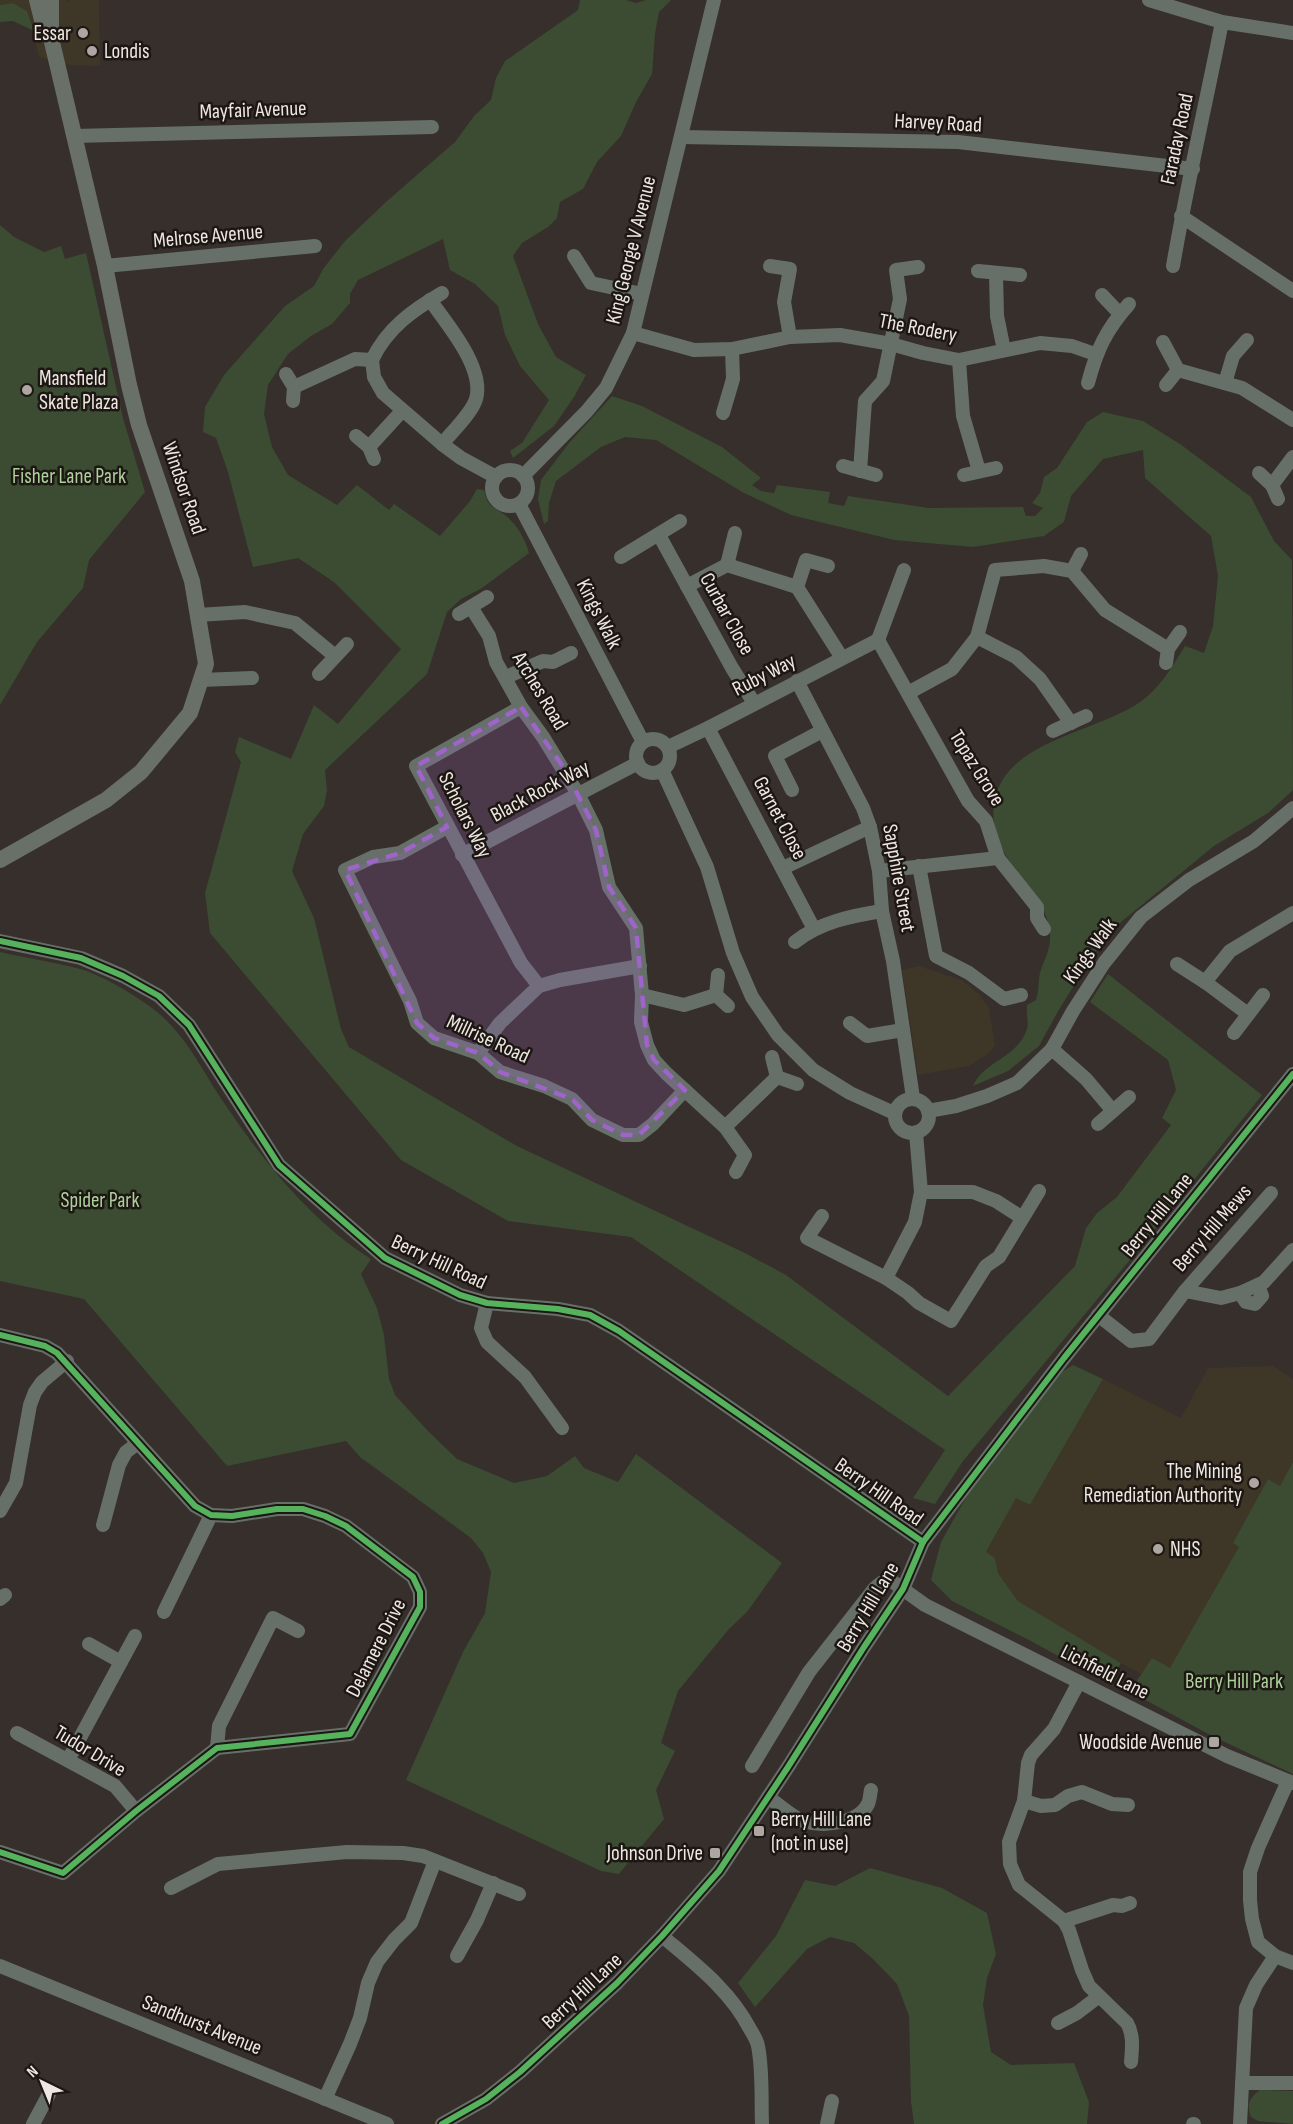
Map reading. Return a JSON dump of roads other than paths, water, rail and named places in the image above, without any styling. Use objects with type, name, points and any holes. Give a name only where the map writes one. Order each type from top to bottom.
[{"type":"main road","name":"Windsor Road","points":[[0,860],[106,800],[141,772],[190,713],[206,664],[192,581],[139,425],[105,266],[51,39],[42,20],[37,0]]},
{"type":"main road","name":"Windsor Road","points":[[51,0],[51,39]]},
{"type":"street","name":"King George V Avenue","points":[[523,476],[587,411],[606,388],[633,333],[714,0]]},
{"type":"street","points":[[1149,0],[1222,22],[1293,33]]},
{"type":"street","name":"Faraday Road","points":[[1173,266],[1181,216],[1193,170],[1222,22]]},
{"type":"street","name":"Mayfair Avenue","points":[[74,136],[432,127]]},
{"type":"street","name":"Harvey Road","points":[[681,137],[958,142],[1193,170]]},
{"type":"street","points":[[1181,216],[1293,291]]},
{"type":"street","name":"Melrose Avenue","points":[[105,266],[315,246]]},
{"type":"street","points":[[574,256],[591,284],[642,294]]},
{"type":"street","points":[[771,266],[790,269],[784,302],[790,337]]},
{"type":"street","points":[[860,471],[865,401],[883,381],[900,299],[896,270],[918,267]]},
{"type":"street","points":[[978,271],[1020,275]]},
{"type":"street","points":[[996,273],[997,316],[1004,350]]},
{"type":"street","points":[[1088,382],[1095,354],[1102,340],[1125,309],[1102,295]]},
{"type":"street","points":[[442,444],[473,405],[477,387],[473,369],[436,296],[408,314],[386,334],[372,360],[374,377],[383,393],[442,444],[461,458],[496,477]]},
{"type":"street","name":"The Rodery","points":[[633,333],[694,350],[732,350],[790,337],[840,335],[959,360],[1040,343],[1072,346],[1095,354]]},
{"type":"street","points":[[1225,383],[1233,356],[1247,340]]},
{"type":"street","points":[[1163,342],[1178,370],[1242,388],[1293,420]]},
{"type":"street","points":[[723,413],[733,379],[732,350]]},
{"type":"street","points":[[286,375],[294,394],[355,359],[372,360]]},
{"type":"street","points":[[959,360],[963,416],[980,471]]},
{"type":"street","points":[[1166,385],[1178,370]]},
{"type":"street","points":[[356,436],[371,453],[402,411]]},
{"type":"street","points":[[1272,485],[1293,457]]},
{"type":"street","points":[[843,466],[876,476]]},
{"type":"street","points":[[964,475],[996,468]]},
{"type":"street","points":[[506,471],[518,472],[528,485],[526,496],[519,504],[508,506],[498,502],[492,492],[496,477],[506,471]]},
{"type":"street","points":[[1259,473],[1272,485],[1278,499]]},
{"type":"street","name":"Kings Walk","points":[[519,504],[643,742]]},
{"type":"street","points":[[621,557],[680,521]]},
{"type":"street","points":[[727,565],[735,533]]},
{"type":"street","name":"Curbar Close","points":[[659,535],[680,581],[754,703]]},
{"type":"street","points":[[1072,571],[1081,554]]},
{"type":"street","points":[[797,587],[806,560],[828,566]]},
{"type":"street","points":[[680,581],[727,565],[797,587],[842,658]]},
{"type":"street","points":[[908,693],[952,669],[977,637],[995,570],[1044,566],[1072,571],[1106,610],[1168,649]]},
{"type":"street","points":[[879,640],[907,579]]},
{"type":"street","name":"Arches Road","points":[[487,597],[465,610],[489,636],[496,662],[521,707],[564,768],[578,794],[596,830],[609,887],[636,928],[642,995],[641,1022],[647,1045],[654,1060],[726,1127],[750,1158],[736,1172]]},
{"type":"street","points":[[198,615],[245,612],[295,623],[335,656]]},
{"type":"street","points":[[1166,663],[1168,649],[1180,632]]},
{"type":"street","points":[[977,637],[1016,657],[1040,679],[1071,723]]},
{"type":"street","name":"Ruby Way","points":[[668,747],[879,640]]},
{"type":"street","name":"Topaz Grove","points":[[879,640],[968,801],[986,821],[998,858],[1036,907],[1036,921]]},
{"type":"street","points":[[319,674],[346,644]]},
{"type":"street","points":[[506,677],[543,661],[553,662],[572,653]]},
{"type":"street","points":[[201,680],[252,678]]},
{"type":"street","name":"Sapphire Street","points":[[797,681],[870,827],[879,871],[882,911],[892,957],[913,1098]]},
{"type":"street","name":"Scholars Way","points":[[521,707],[416,766],[520,963],[539,986]]},
{"type":"street","points":[[1053,731],[1086,716]]},
{"type":"street","name":"Garnet Close","points":[[708,728],[814,929]]},
{"type":"street","points":[[792,790],[775,756],[822,731]]},
{"type":"street","points":[[653,738],[659,739],[668,747],[671,757],[662,770],[646,771],[638,763],[637,752],[643,742],[653,738]]},
{"type":"street","name":"Black Rock Way","points":[[462,855],[638,763]]},
{"type":"street","points":[[662,770],[707,867],[733,953],[752,997],[778,1035],[813,1070],[850,1093],[894,1113]]},
{"type":"street","name":"Kings Walk","points":[[928,1111],[956,1106],[1017,1083],[1052,1049],[1104,963],[1141,917],[1189,880],[1254,841],[1293,808]]},
{"type":"street","name":"Millrise Road","points":[[447,827],[400,853],[373,857],[345,870],[410,1000],[417,1023],[434,1038],[478,1053],[500,1072],[544,1086],[572,1099],[592,1120],[623,1135],[639,1135],[653,1124],[685,1090]]},
{"type":"street","points":[[783,868],[870,827]]},
{"type":"street","points":[[879,871],[998,858]]},
{"type":"street","points":[[919,866],[936,956],[969,973],[1002,1004],[1021,995]]},
{"type":"street","points":[[795,942],[814,929],[850,917],[882,911]]},
{"type":"street","points":[[1205,982],[1230,951],[1293,913]]},
{"type":"street","name":"Berry Hill Road","points":[[0,941],[81,958],[123,976],[159,996],[189,1025],[279,1166],[385,1258],[460,1295],[488,1303],[558,1309],[590,1315],[619,1331],[923,1542]]},
{"type":"street","points":[[1177,964],[1248,1014]]},
{"type":"street","points":[[478,1053],[500,1023],[539,986],[560,980],[640,966]]},
{"type":"street","points":[[716,995],[718,975]]},
{"type":"street","points":[[642,995],[684,1005],[716,995]]},
{"type":"street","points":[[716,995],[728,1006]]},
{"type":"street","points":[[1234,1033],[1263,995]]},
{"type":"street","points":[[850,1023],[867,1036],[903,1030]]},
{"type":"street","points":[[1052,1049],[1086,1079],[1113,1111]]},
{"type":"street","points":[[772,1057],[777,1077]]},
{"type":"street","name":"Berry Hill Lane","points":[[448,2123],[486,2099],[520,2072],[617,1983],[719,1871],[903,1589],[923,1542],[1098,1315],[1293,1074]]},
{"type":"street","points":[[777,1077],[796,1084]]},
{"type":"street","points":[[726,1127],[777,1077]]},
{"type":"street","points":[[1098,1124],[1129,1097]]},
{"type":"street","points":[[913,1098],[924,1103],[928,1111],[928,1120],[926,1126],[916,1133],[909,1133],[901,1129],[894,1119],[894,1113],[900,1102],[913,1098]]},
{"type":"street","points":[[886,1278],[915,1222],[921,1192],[916,1133]]},
{"type":"street","points":[[822,1216],[807,1238],[886,1278],[919,1303],[951,1321],[986,1266],[999,1257],[1021,1217],[1039,1191]]},
{"type":"street","points":[[921,1192],[972,1192],[996,1202],[1021,1217]]},
{"type":"street","name":"Berry Hill Mews","points":[[1098,1315],[1131,1341],[1149,1339],[1185,1291],[1271,1193]]},
{"type":"street","name":"Berry Hill Mews","points":[[1185,1291],[1221,1298],[1240,1293],[1264,1282],[1292,1253]]},
{"type":"street","points":[[488,1303],[481,1328],[487,1342],[525,1377],[563,1422]]},
{"type":"street","points":[[0,1335],[45,1346],[67,1361],[195,1506],[211,1515],[164,1612]]},
{"type":"street","points":[[0,1511],[16,1483],[30,1405],[35,1392],[42,1382],[67,1361]]},
{"type":"street","points":[[103,1525],[119,1465],[126,1452],[138,1443]]},
{"type":"street","name":"Delamere Drive","points":[[211,1515],[232,1516],[277,1509],[303,1509],[326,1516],[346,1526],[413,1577],[420,1592],[420,1607],[350,1734],[218,1748]]},
{"type":"street","points":[[752,1766],[809,1672],[877,1586],[882,1582],[890,1581],[903,1589]]},
{"type":"street","name":"Lichfield Lane","points":[[903,1589],[925,1605],[1227,1756],[1290,1782]]},
{"type":"street","points":[[0,1852],[63,1873],[136,1811],[218,1748],[219,1726],[273,1618],[298,1631]]},
{"type":"street","points":[[68,1760],[135,1636]]},
{"type":"street","points":[[89,1644],[121,1662]]},
{"type":"street","points":[[1079,1682],[1054,1729],[1031,1755],[1024,1801],[1009,1842],[1010,1864],[1019,1885],[1064,1921],[1089,1986],[1131,2030],[1131,2062]]},
{"type":"street","name":"Tudor Drive","points":[[17,1733],[115,1786],[136,1811]]},
{"type":"street","points":[[1290,1782],[1258,1848],[1250,1872],[1252,1919],[1258,1942],[1275,1956],[1293,1963]]},
{"type":"street","points":[[768,1797],[802,1821],[823,1823],[852,1819],[860,1814],[868,1803],[871,1790]]},
{"type":"street","points":[[1024,1801],[1041,1806],[1055,1804],[1068,1796],[1082,1792],[1112,1804],[1128,1804]]},
{"type":"street","points":[[171,1888],[218,1864],[347,1852],[423,1856],[519,1894]]},
{"type":"street","points":[[325,2099],[354,2035],[368,1983],[377,1962],[411,1923],[435,1861]]},
{"type":"street","points":[[457,1956],[477,1920],[493,1883]]},
{"type":"street","points":[[1064,1921],[1113,1905],[1122,1906],[1130,1903]]},
{"type":"street","points":[[662,1936],[721,1988],[740,2010],[758,2043],[762,2124]]},
{"type":"street","points":[[1240,2124],[1246,2008],[1256,1985],[1275,1956]]},
{"type":"street","name":"Sandhurst Avenue","points":[[0,1966],[387,2124]]},
{"type":"street","points":[[1058,2023],[1077,2013],[1098,1996]]},
{"type":"street","points":[[1242,2083],[1293,2083]]},
{"type":"street","points":[[33,2124],[49,2094]]},
{"type":"street","points":[[827,2124],[832,2101]]},
{"type":"place","name":"Essar","points":[[83,33]]},
{"type":"place","name":"Londis","points":[[92,51]]},
{"type":"place","name":"Mansfield Skate Plaza","points":[[27,390]]},
{"type":"place","name":"The Mining Remediation Authority","points":[[1254,1483]]},
{"type":"place","name":"NHS","points":[[1158,1549]]},
{"type":"place","name":"Woodside Avenue","points":[[1214,1742]]},
{"type":"place","name":"Berry Hill Lane (not in use)","points":[[759,1831]]},
{"type":"place","name":"Johnson Drive","points":[[715,1853]]},
{"type":"park label","name":"Fisher Lane Park","points":[[69,476]]},
{"type":"park label","name":"Spider Park","points":[[100,1200]]},
{"type":"park label","name":"Berry Hill Park","points":[[1234,1681]]}]
